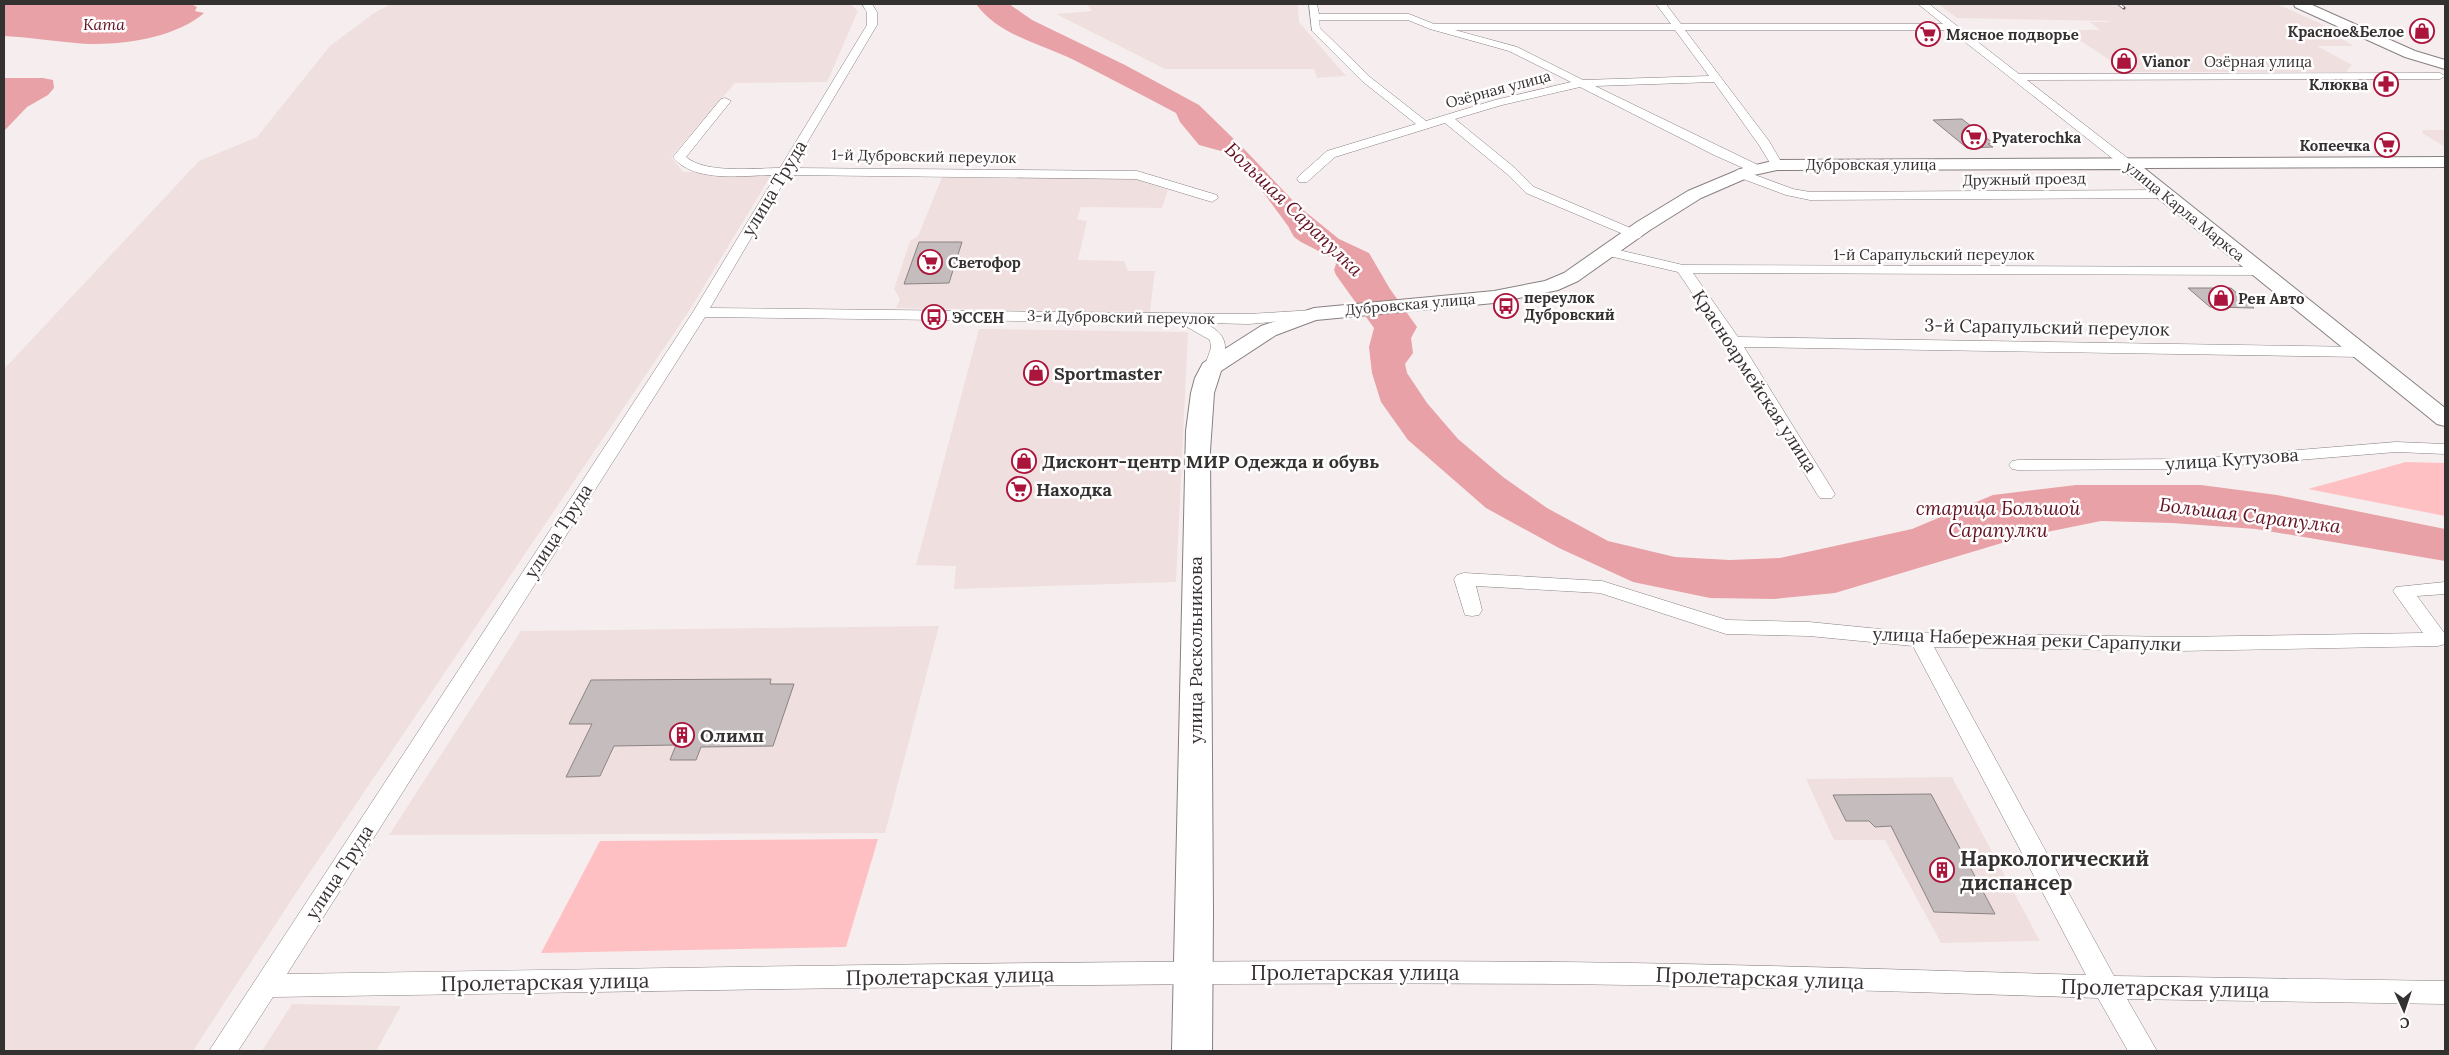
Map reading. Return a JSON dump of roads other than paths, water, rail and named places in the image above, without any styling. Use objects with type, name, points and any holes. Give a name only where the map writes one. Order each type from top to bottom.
[{"type":"main road","points":[[2300,4],[2410,54],[2444,74]]},
{"type":"main road","name":"Дубровская улица","points":[[1323,313],[1494,296],[1551,286],[1571,277],[1682,202],[1714,184],[1747,171],[1777,165],[2445,162]]},
{"type":"main road","name":"улица Карла Маркса","points":[[2126,163],[2445,420]]},
{"type":"main road","points":[[1212,368],[1261,334],[1286,322],[1323,313]]},
{"type":"main road","name":"улица Раскольникова","points":[[1192,1051],[1195,972],[1195,578],[1199,433],[1203,396],[1212,368]]},
{"type":"street","name":"улица Труда","points":[[223,1051],[700,312],[872,25],[872,12],[867,4]]},
{"type":"street","points":[[1313,4],[1315,29],[1366,79],[1423,124]]},
{"type":"street","points":[[1404,4],[1409,17]]},
{"type":"street","points":[[1661,4],[1765,144],[1777,165]]},
{"type":"street","name":"улица Карла Маркса","points":[[1923,4],[2126,163]]},
{"type":"street","points":[[1314,16],[1409,17],[1433,27],[1512,49],[1718,152],[1747,171]]},
{"type":"street","points":[[1433,27],[1951,27]]},
{"type":"street","name":"Озёрная улица","points":[[2017,77],[2444,74]]},
{"type":"street","name":"Озёрная улица","points":[[1303,179],[1331,154],[1499,102],[1582,83],[1716,79]]},
{"type":"street","name":"1-й Дубровский переулок","points":[[725,101],[679,157],[688,165],[708,171],[1137,175],[1212,198]]},
{"type":"street","points":[[1446,118],[1511,171],[1530,190],[1635,235]]},
{"type":"street","name":"Дружный проезд","points":[[1747,171],[1790,192],[1810,196],[2164,194]]},
{"type":"street","name":"1-й Сарапульский переулок","points":[[1610,252],[1683,269],[2260,271]]},
{"type":"street","name":"Красноармейская улица","points":[[1683,269],[1733,342],[1826,494]]},
{"type":"street","name":"3-й Дубровский переулок","points":[[700,312],[1249,319],[1323,313]]},
{"type":"street","points":[[1163,318],[1185,321],[1213,334],[1219,348],[1212,368]]},
{"type":"street","name":"3-й Сарапульский переулок","points":[[1733,342],[2362,352]]},
{"type":"street","name":"улица Кутузова","points":[[2018,465],[2189,464],[2396,447],[2445,449]]},
{"type":"street","name":"улица Набережная реки Сарапулки","points":[[1472,610],[1464,579],[1602,587],[1726,627],[1809,629],[1920,640],[2179,644],[2438,638],[2403,591],[2445,588]]},
{"type":"street","points":[[1920,640],[2106,987],[2143,1051]]},
{"type":"street","name":"Пролетарская улица","points":[[265,986],[1195,972],[1564,973],[2106,987],[2445,993]]},
{"type":"water","name":"Kama","points":[[4,4],[195,4],[193,5],[197,7],[195,11],[204,13],[192,22],[161,35],[125,42],[91,44],[4,36]]},
{"type":"water","name":"старица Большой Сарапулки","points":[[976,4],[1009,4],[1032,20],[1125,65],[1199,105],[1297,205],[1339,239],[1369,253],[1390,289],[1417,327],[1411,338],[1413,353],[1405,364],[1407,373],[1427,403],[1458,439],[1503,477],[1547,508],[1608,541],[1675,557],[1730,560],[1780,558],[1912,529],[1993,495],[2076,485],[2201,485],[2277,495],[2445,529],[2445,561],[2256,529],[2172,523],[2101,521],[2022,537],[1835,593],[1774,599],[1710,598],[1633,582],[1559,548],[1486,508],[1408,440],[1381,402],[1372,373],[1369,347],[1374,328],[1336,275],[1334,259],[1294,237],[1236,155],[1199,145],[1180,122],[1176,113],[1074,60],[1008,31],[985,15]]},
{"type":"water","points":[[4,78],[43,78],[53,80],[54,88],[48,95],[27,107],[4,131]]},
{"type":"railway","points":[[2119,4],[2124,8]]},
{"type":"place","name":"Красное&Белое","points":[[2422,31]]},
{"type":"place","name":"Мясное подворье","points":[[1928,34]]},
{"type":"place","name":"Vianor","points":[[2124,61]]},
{"type":"place","name":"Клюква","points":[[2386,84]]},
{"type":"place","name":"Pyaterochka","points":[[1974,137]]},
{"type":"place","name":"Копеечка","points":[[2387,145]]},
{"type":"place","name":"Светофор","points":[[930,262]]},
{"type":"place","name":"Рен Авто","points":[[2221,298]]},
{"type":"place","name":"переулок Дубровский","points":[[1506,306]]},
{"type":"place","name":"ЭССЕН","points":[[934,317]]},
{"type":"place","name":"Sportmaster","points":[[1036,373]]},
{"type":"place","name":"Дисконт-центр МИР Одежда и обувь","points":[[1024,461]]},
{"type":"place","name":"Находка","points":[[1019,489]]},
{"type":"place","name":"Олимп","points":[[682,735]]},
{"type":"place","name":"Наркологический диспансер","points":[[1942,870]]},
{"type":"water label","name":"Большая Сарапулка","points":[[1294,209]]},
{"type":"water label","name":"Большая Сарапулка","points":[[2250,515]]}]
